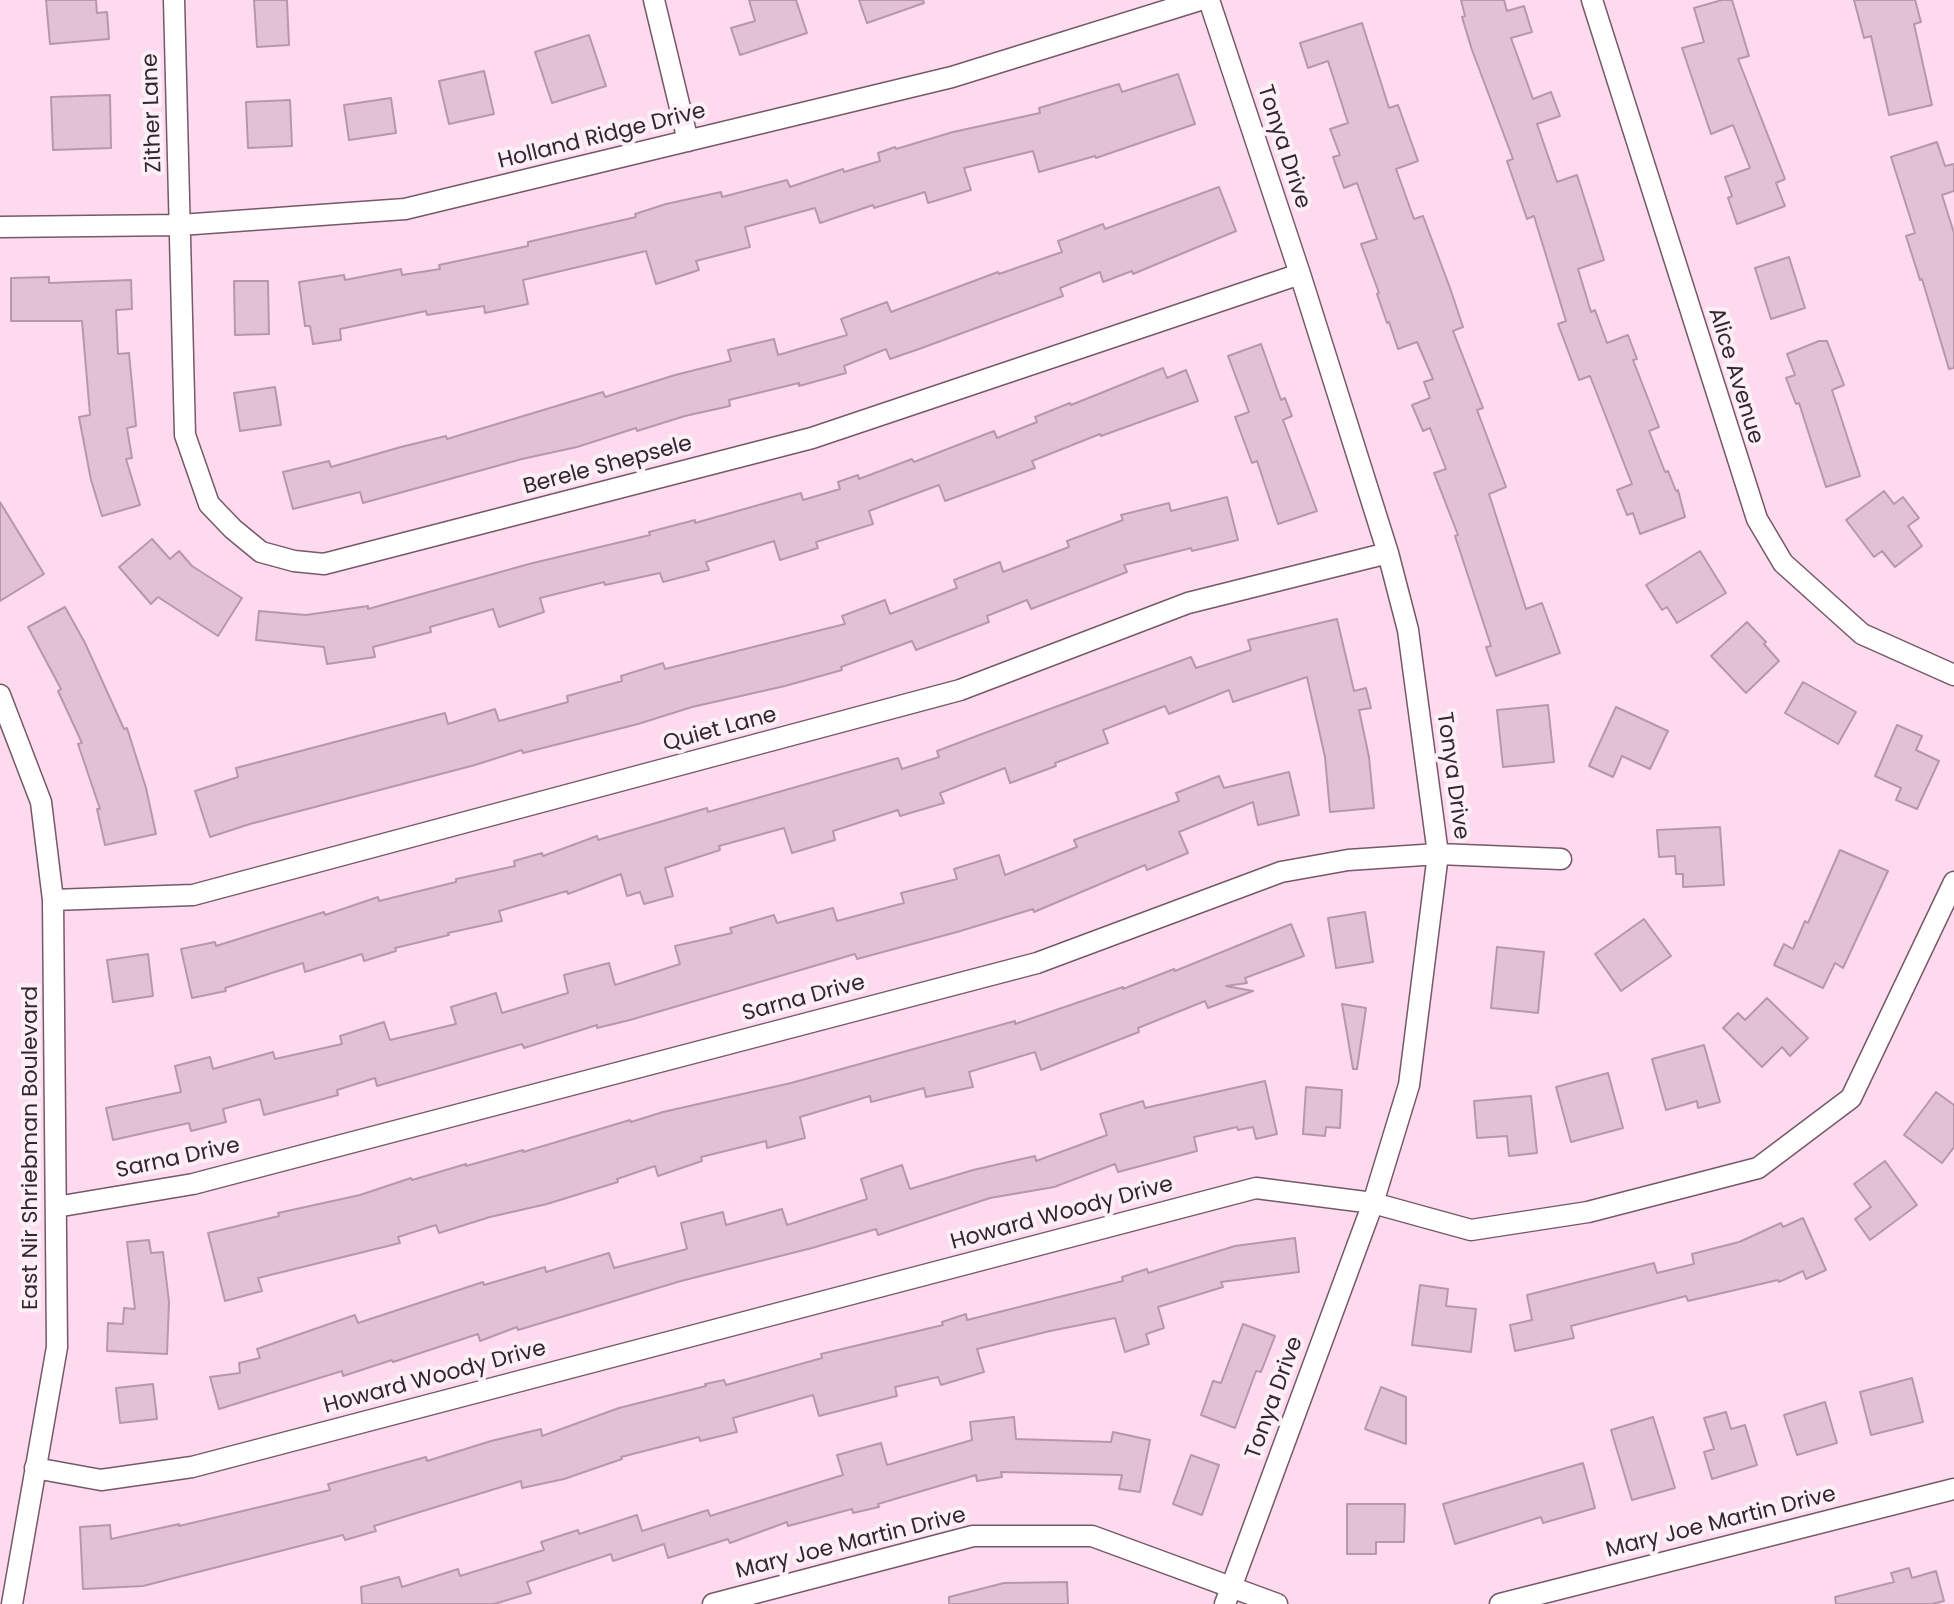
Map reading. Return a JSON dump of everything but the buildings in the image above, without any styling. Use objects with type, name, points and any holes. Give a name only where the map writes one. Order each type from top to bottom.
[{"type":"street","name":"Zither Lane","points":[[174,0],[180,225]]},
{"type":"street","points":[[654,0],[688,141]]},
{"type":"street","name":"Holland Ridge Drive","points":[[0,227],[180,225],[405,209],[952,77],[1200,0]]},
{"type":"street","name":"Tonya Drive","points":[[1209,0],[1388,553],[1408,630],[1438,854],[1409,1085],[1373,1203],[1228,1596]]},
{"type":"street","name":"Alice Avenue","points":[[1592,0],[1757,519],[1783,563],[1862,634],[1954,675]]},
{"type":"street","name":"Berele Shepsele","points":[[180,225],[185,435],[209,504],[261,552],[294,561],[324,564],[812,438],[1300,274]]},
{"type":"street","name":"Quiet Lane","points":[[53,900],[193,895],[960,690],[1188,603],[1388,553]]},
{"type":"street","name":"East Nir Shriebman Boulevard","points":[[0,695],[41,802],[53,900],[57,1347],[12,1604]]},
{"type":"street","name":"Sarna Drive","points":[[56,1207],[193,1184],[1037,963],[1281,872],[1348,860],[1438,854],[1561,859]]},
{"type":"street","name":"Howard Woody Drive","points":[[35,1468],[101,1480],[192,1467],[1256,1188],[1373,1203],[1471,1230],[1588,1212],[1758,1168],[1851,1098],[1954,882]]},
{"type":"street","name":"Mary Joe Martin Drive","points":[[1500,1604],[1954,1489]]},
{"type":"street","name":"Mary Joe Martin Drive","points":[[713,1604],[973,1536],[1092,1536],[1228,1596],[1277,1604]]}]
